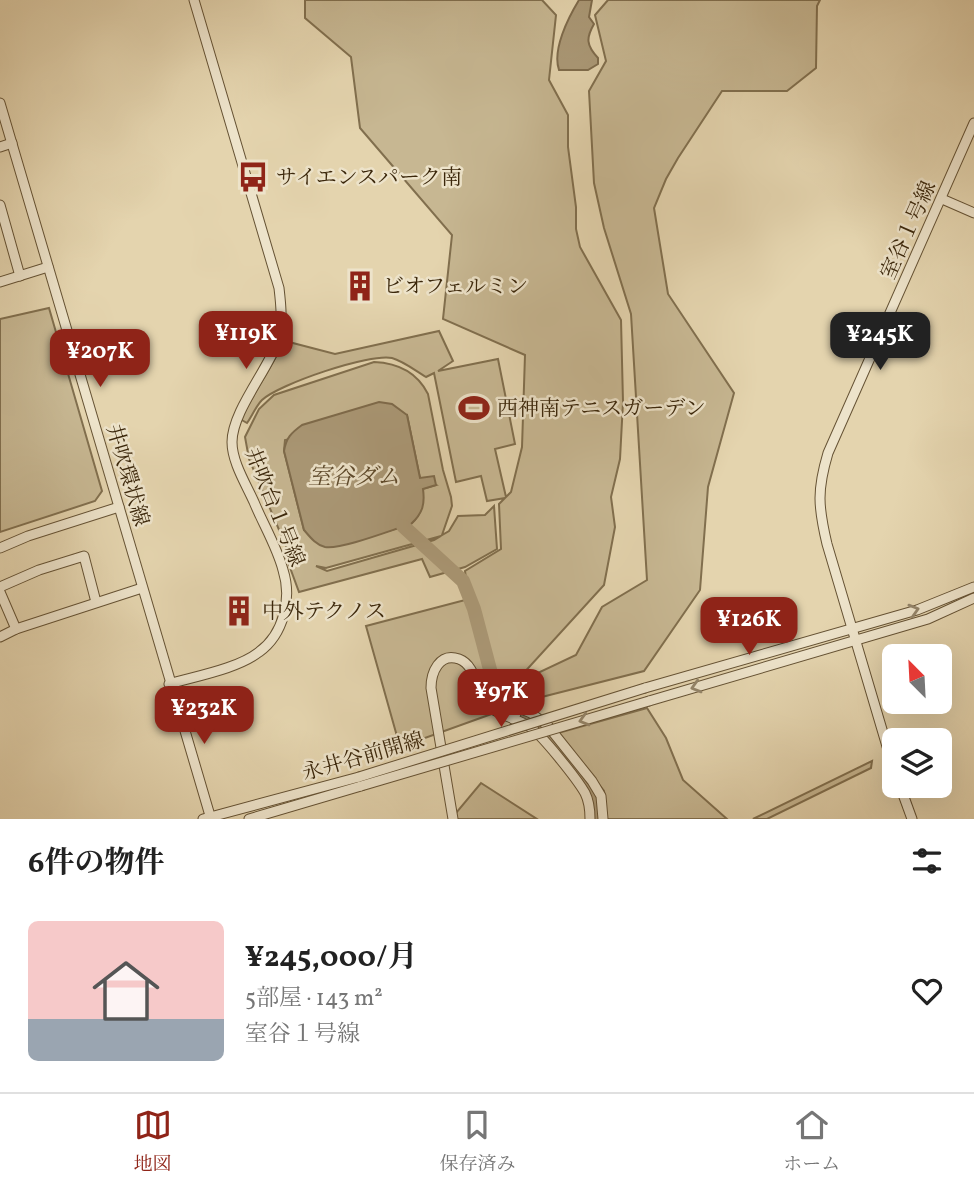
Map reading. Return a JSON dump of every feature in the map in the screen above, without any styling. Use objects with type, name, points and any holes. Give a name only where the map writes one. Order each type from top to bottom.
[{"type":"street","name":"井吹台１号線","points":[[169,684],[232,665],[259,652],[276,634],[284,615],[288,590],[283,569],[238,466],[232,443],[234,424],[279,339],[282,310],[279,288],[194,0]]},
{"type":"street","name":"井吹環状線","points":[[0,103],[208,818]]},
{"type":"street","name":"室谷１号線","points":[[882,729],[819,511],[819,483],[828,453],[974,123]]},
{"type":"street","points":[[0,147],[12,143]]},
{"type":"street","points":[[942,199],[974,213]]},
{"type":"street","points":[[0,205],[4,235],[20,276]]},
{"type":"street","points":[[0,282],[48,267]]},
{"type":"street","points":[[0,548],[28,536],[119,507]]},
{"type":"street","points":[[16,629],[0,590],[39,570],[85,556],[96,602]]},
{"type":"street","name":"永井谷前開線","points":[[249,819],[645,688],[927,606],[974,587]]},
{"type":"street","points":[[0,637],[16,629],[142,588]]},
{"type":"street","name":"永井谷前開線","points":[[208,818],[360,782],[649,701],[928,619],[974,598]]},
{"type":"street","points":[[453,819],[431,688],[431,675],[438,663],[449,659],[459,660],[468,667],[489,707],[531,727],[545,742],[584,793],[589,805],[590,819]]},
{"type":"street","points":[[513,719],[519,708],[548,726],[601,796],[603,819]]},
{"type":"street","points":[[904,798],[912,819]]},
{"type":"shaded area","points":[[305,0],[542,0],[556,15],[549,80],[568,115],[568,147],[580,247],[621,320],[623,402],[620,459],[611,497],[615,527],[604,585],[520,677],[525,702],[400,747],[366,626],[469,599],[465,571],[501,549],[499,504],[505,498],[487,501],[481,476],[456,482],[434,373],[426,377],[392,358],[365,360],[305,378],[262,400],[247,423],[240,419],[285,341],[335,354],[439,331],[453,361],[438,371],[498,359],[515,444],[495,449],[506,497],[511,492],[522,447],[525,355],[443,319],[452,235],[360,128],[351,57],[305,18]]},
{"type":"shaded area","points":[[608,0],[820,0],[817,6],[816,68],[787,91],[722,91],[678,158],[654,208],[668,294],[734,393],[708,487],[700,590],[644,671],[530,700],[527,678],[576,655],[602,607],[647,580],[631,314],[604,228],[594,183],[589,91],[606,61],[595,15]]},
{"type":"shaded area","points":[[49,308],[102,491],[95,501],[0,532],[0,319]]},
{"type":"shaded area","points":[[374,362],[391,364],[412,374],[428,394],[451,497],[452,506],[442,535],[449,531],[458,516],[485,515],[494,506],[497,549],[465,567],[430,577],[422,559],[299,592],[285,554],[307,562],[288,551],[249,459],[245,437],[259,409],[274,395]],"holes":[[[407,415],[420,478],[436,485],[422,489],[421,508],[415,520],[411,524],[342,545],[304,530],[284,451],[285,440]],[[441,536],[327,571],[316,566],[326,568]]]},
{"type":"shaded area","points":[[647,708],[666,738],[683,780],[727,819],[607,819],[604,791],[558,733]]},
{"type":"shaded area","points":[[872,761],[871,768],[767,819],[753,819]]},
{"type":"shaded area","points":[[481,783],[537,819],[451,819]]},
{"type":"water","points":[[579,0],[592,0],[589,17],[594,24],[588,41],[598,58],[598,64],[588,70],[559,70],[559,44]]},
{"type":"water","name":"室谷ダム","points":[[379,402],[392,404],[407,415],[420,478],[434,476],[436,485],[423,489],[422,508],[411,524],[343,545],[322,546],[304,530],[284,451],[286,443],[292,433],[302,425]]},
{"type":"waterway","points":[[403,526],[463,581],[474,609],[497,696],[512,710],[524,716],[576,770],[595,799],[597,819]]},
{"type":"place","name":"サイエンスパーク南","points":[[253,177]]},
{"type":"place","name":"ビオフェルミン","points":[[360,286]]},
{"type":"place","name":"西神南テニスガーデン","points":[[474,408]]},
{"type":"place","name":"中外テクノス","points":[[239,611]]}]
